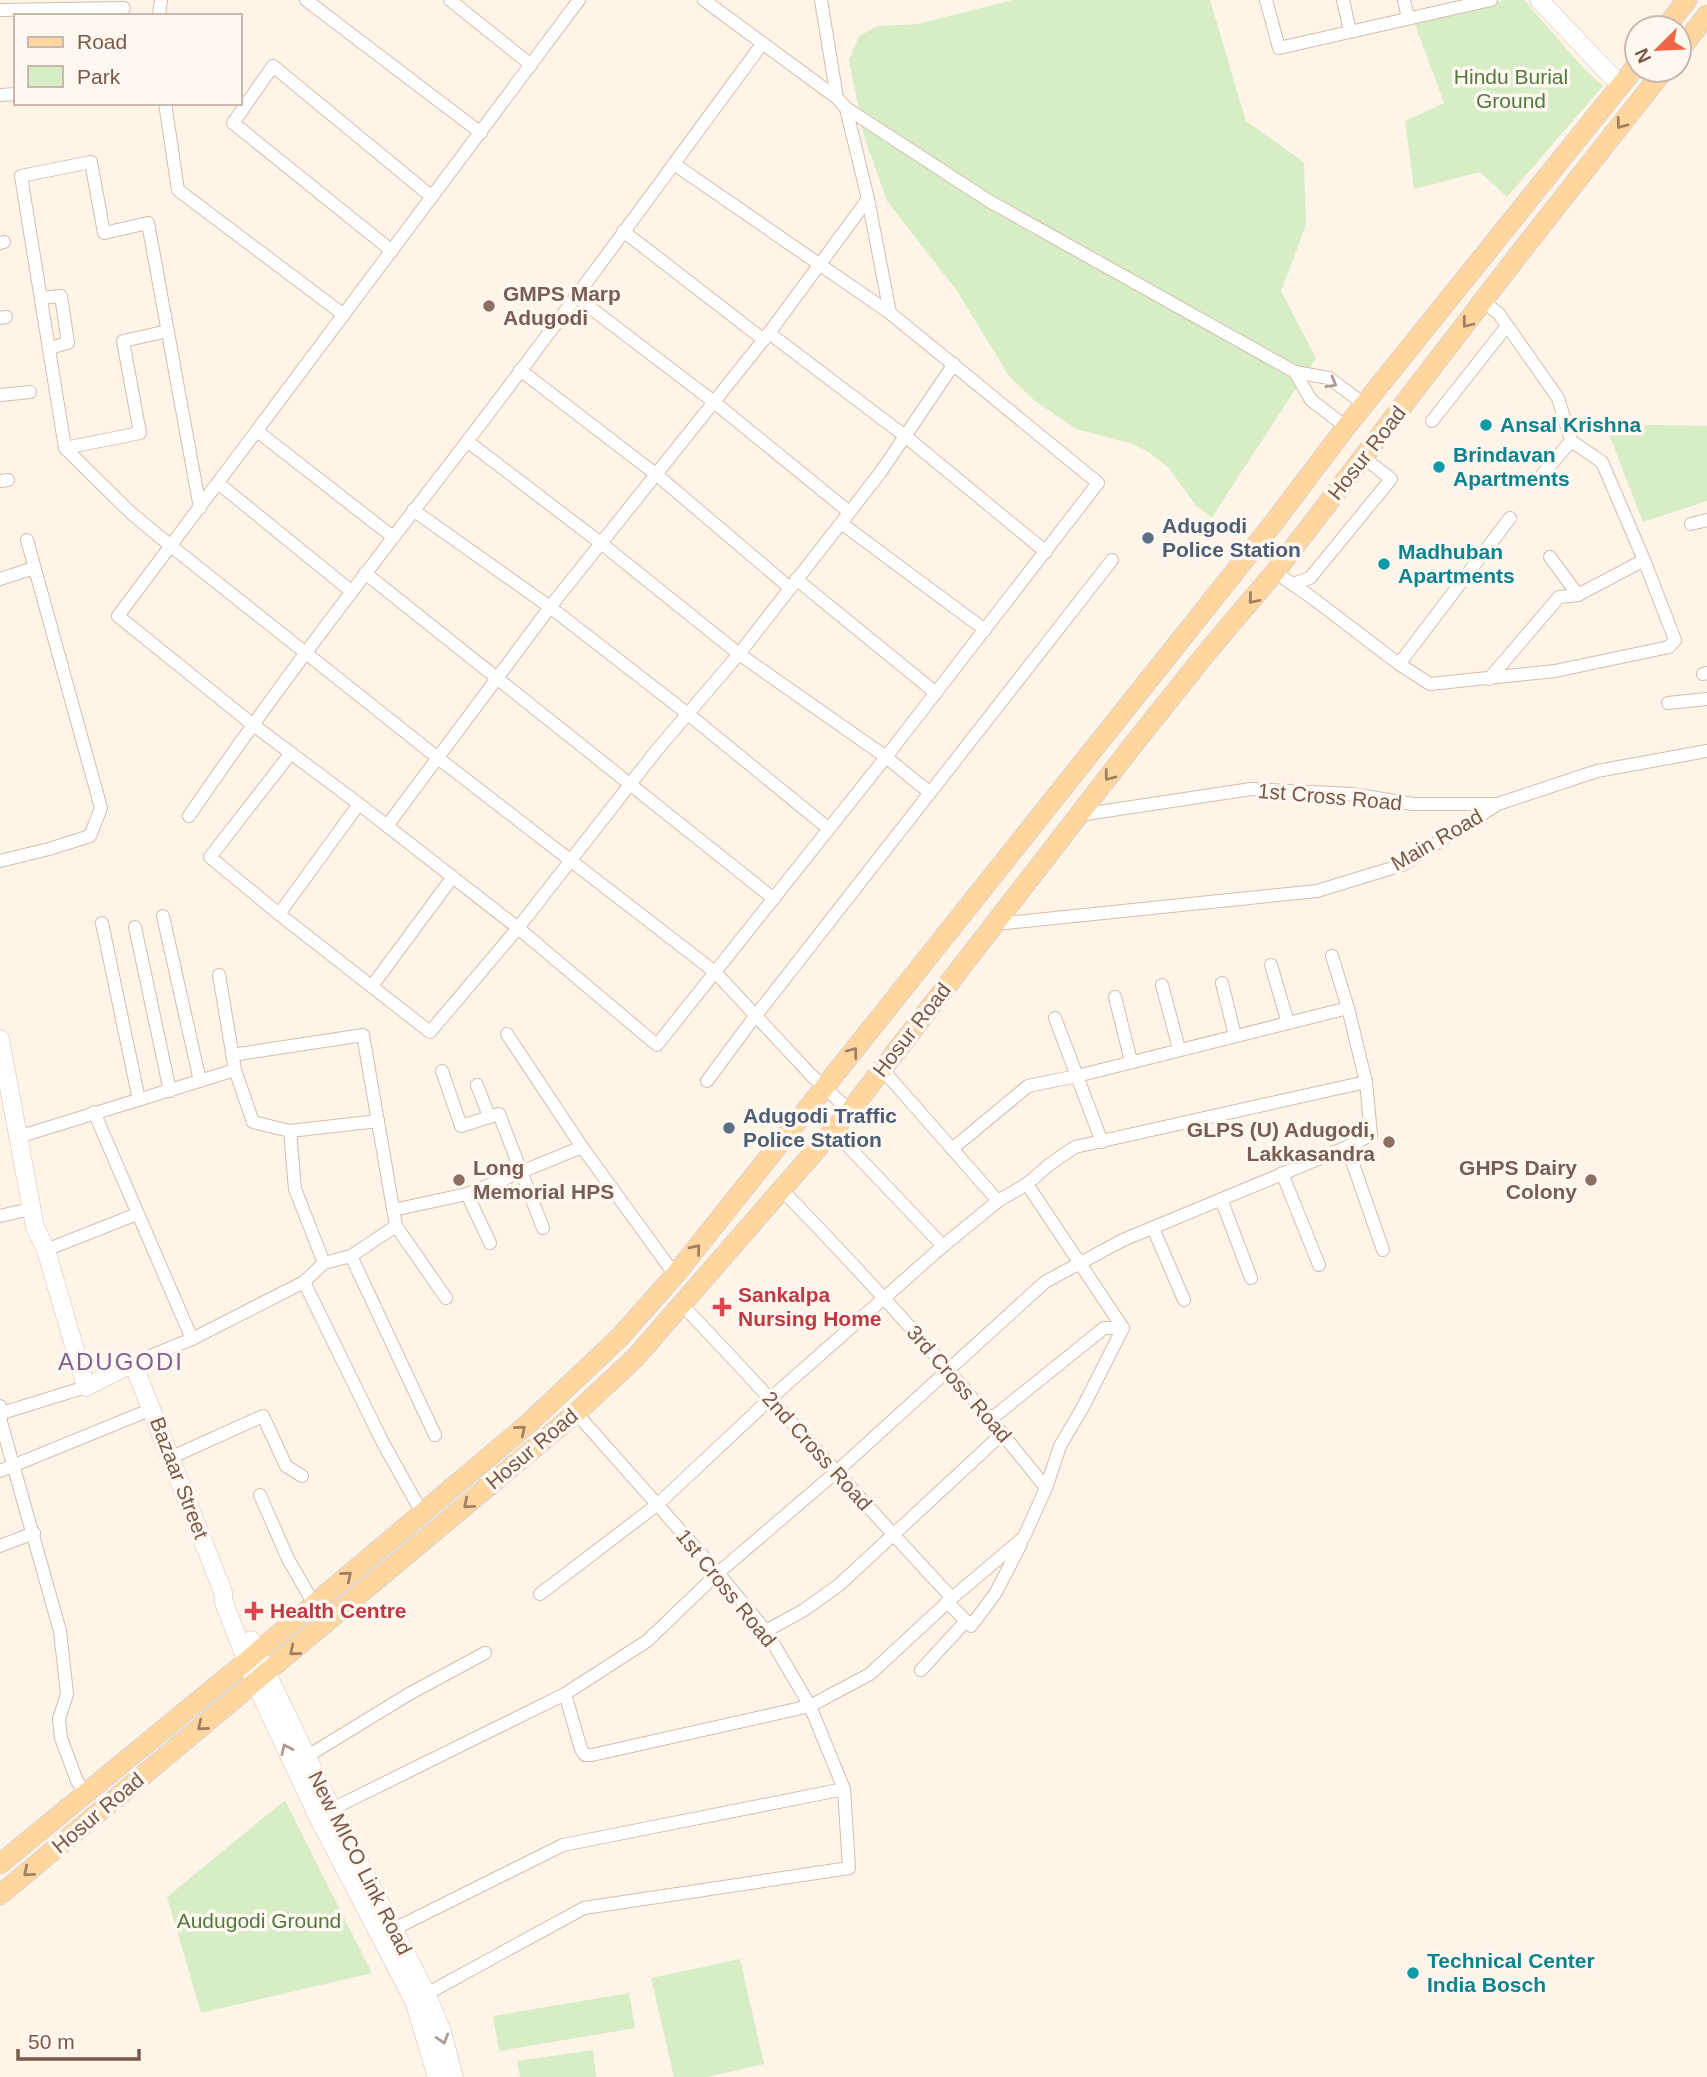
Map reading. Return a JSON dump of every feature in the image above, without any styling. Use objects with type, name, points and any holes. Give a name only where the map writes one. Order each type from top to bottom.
[{"type":"main road","points":[[1676,14],[1687,0]]},
{"type":"main road","points":[[1693,33],[1707,15]]},
{"type":"main road","name":"Hosur Road","points":[[0,1864],[528,1424],[620,1338],[675,1275],[1272,525],[1346,426],[1623,83]]},
{"type":"main road","name":"Hosur Road","points":[[0,1895],[576,1413],[635,1358],[850,1111],[1208,651],[1275,572],[1653,84]]},
{"type":"main road","points":[[1272,525],[1295,545]]},
{"type":"street","points":[[306,0],[481,133]]},
{"type":"street","points":[[450,0],[531,65]]},
{"type":"street","points":[[704,0],[837,98],[846,108],[989,201],[1296,372],[1329,378],[1364,404]]},
{"type":"street","points":[[821,0],[837,98]]},
{"type":"street","points":[[1266,0],[1279,48],[1463,3],[1490,0]]},
{"type":"street","points":[[1343,0],[1350,31]]},
{"type":"street","points":[[1404,0],[1408,18]]},
{"type":"street","points":[[1539,0],[1621,86]]},
{"type":"street","points":[[576,1],[481,133],[118,616],[251,724],[518,928],[657,1045],[829,830],[1098,484],[890,313],[674,164]]},
{"type":"street","points":[[0,10],[124,8]]},
{"type":"street","points":[[189,816],[251,724],[467,441],[762,44]]},
{"type":"street","points":[[392,251],[233,123],[273,66],[432,197]]},
{"type":"street","points":[[165,105],[178,190],[344,315]]},
{"type":"street","points":[[846,108],[868,199],[890,313]]},
{"type":"street","points":[[200,508],[148,223],[104,233],[91,162],[21,176],[65,448],[131,513],[171,546],[438,758],[715,972],[755,1017],[850,1111]]},
{"type":"street","points":[[387,826],[550,607],[766,336],[868,199]]},
{"type":"street","points":[[623,231],[905,436],[1046,552]]},
{"type":"street","points":[[41,298],[61,296],[63,308],[68,343],[49,348]]},
{"type":"street","points":[[575,296],[714,402],[845,518],[985,630]]},
{"type":"street","points":[[1275,572],[1430,684],[1489,680],[1555,671],[1669,647],[1675,640],[1602,463],[1571,441],[1558,398],[1499,314],[1484,302]]},
{"type":"street","points":[[1432,421],[1507,326]]},
{"type":"street","points":[[65,448],[140,433],[123,341],[168,331]]},
{"type":"street","points":[[292,753],[210,857],[430,1032],[518,928],[631,784],[739,654],[845,518],[954,364]]},
{"type":"street","points":[[520,370],[936,693]]},
{"type":"street","points":[[1296,372],[1311,400],[1346,426]]},
{"type":"street","points":[[0,395],[30,392]]},
{"type":"street","points":[[257,431],[393,537]]},
{"type":"street","points":[[467,441],[602,544],[739,654],[886,757],[930,793]]},
{"type":"street","points":[[1536,482],[1571,441]]},
{"type":"street","points":[[1293,584],[1310,578],[1391,479],[1363,457]]},
{"type":"street","points":[[218,482],[351,591]]},
{"type":"street","points":[[413,510],[550,607],[688,714],[829,830]]},
{"type":"street","points":[[1399,664],[1510,518]]},
{"type":"street","points":[[1691,524],[1707,520]]},
{"type":"street","points":[[0,861],[90,836],[100,808],[27,540]]},
{"type":"street","points":[[1549,557],[1578,595]]},
{"type":"street","points":[[707,1081],[1112,559]]},
{"type":"street","points":[[1489,680],[1559,597],[1578,595],[1644,560]]},
{"type":"street","points":[[0,579],[34,568]]},
{"type":"street","points":[[365,573],[774,899]]},
{"type":"street","points":[[1668,703],[1707,699]]},
{"type":"street","name":"Main Road","points":[[996,924],[1317,891],[1402,864],[1498,804],[1597,771],[1707,751]]},
{"type":"street","name":"1st Cross Road","points":[[1080,815],[1251,789],[1352,794],[1413,804],[1498,804]]},
{"type":"street","points":[[279,914],[359,804]]},
{"type":"street","points":[[372,986],[452,878]]},
{"type":"street","points":[[163,916],[200,1081]]},
{"type":"street","points":[[102,923],[139,1100]]},
{"type":"street","points":[[135,927],[170,1091]]},
{"type":"street","points":[[332,1809],[565,1694],[647,1641],[719,1573],[835,1473],[1045,1282],[1123,1240],[1371,1135],[1366,1082],[1332,956]]},
{"type":"street","points":[[1271,965],[1288,1023]]},
{"type":"street","points":[[219,975],[235,1070],[253,1122],[290,1131],[378,1121]]},
{"type":"street","points":[[1222,983],[1234,1035]]},
{"type":"street","points":[[1161,985],[1179,1049]]},
{"type":"street","points":[[1115,997],[1131,1061]]},
{"type":"street","points":[[952,1149],[1028,1086],[1348,1008]]},
{"type":"street","points":[[1055,1018],[1102,1142]]},
{"type":"street","points":[[507,1034],[582,1147],[675,1275]]},
{"type":"street","points":[[232,1055],[363,1035],[396,1226],[446,1298]]},
{"type":"street","points":[[0,1039],[35,1227],[46,1250],[86,1387]]},
{"type":"street","points":[[882,1069],[998,1201]]},
{"type":"street","points":[[19,1137],[235,1070]]},
{"type":"street","points":[[442,1071],[461,1126],[499,1114],[543,1228]]},
{"type":"street","points":[[540,1594],[658,1504],[771,1398],[943,1245],[998,1201],[1027,1184],[1075,1147],[1366,1082]]},
{"type":"street","points":[[477,1086],[489,1116]]},
{"type":"street","points":[[94,1112],[192,1339]]},
{"type":"street","points":[[290,1131],[295,1189],[324,1263]]},
{"type":"street","points":[[832,1132],[943,1245]]},
{"type":"street","points":[[393,1210],[467,1194],[582,1147]]},
{"type":"street","points":[[1347,1147],[1383,1250]]},
{"type":"street","points":[[1282,1173],[1319,1265]]},
{"type":"street","points":[[1027,1184],[1123,1328]]},
{"type":"street","name":"3rd Cross Road","points":[[783,1191],[884,1297],[1003,1433],[1046,1488]]},
{"type":"street","points":[[467,1194],[490,1243]]},
{"type":"street","points":[[1221,1199],[1251,1279]]},
{"type":"street","points":[[0,1216],[31,1209]]},
{"type":"street","points":[[46,1250],[137,1214]]},
{"type":"street","points":[[86,1794],[77,1781],[61,1738],[60,1719],[67,1694],[60,1631],[1,1416],[86,1387],[133,1363],[192,1339],[304,1282],[324,1263],[351,1256],[396,1226]]},
{"type":"street","points":[[1153,1228],[1184,1300]]},
{"type":"street","points":[[351,1256],[435,1435]]},
{"type":"street","points":[[304,1282],[382,1441],[422,1513]]},
{"type":"street","name":"2nd Cross Road","points":[[682,1305],[771,1398],[966,1621]]},
{"type":"street","points":[[991,1419],[1104,1328],[1123,1328]]},
{"type":"street","points":[[921,1670],[966,1621],[971,1626],[995,1594],[1046,1488],[1060,1446],[1123,1328]]},
{"type":"street","name":"Bazaar Street","points":[[133,1363],[223,1592],[232,1598],[252,1656]]},
{"type":"street","points":[[0,1471],[152,1409]]},
{"type":"street","name":"1st Cross Road","points":[[420,1998],[583,1909],[849,1868],[845,1789],[810,1706],[766,1631],[719,1573],[576,1413]]},
{"type":"street","points":[[172,1457],[263,1416],[286,1466],[302,1476]]},
{"type":"street","points":[[766,1631],[839,1586],[1003,1433]]},
{"type":"street","points":[[260,1495],[280,1542],[314,1604]]},
{"type":"street","points":[[0,1546],[34,1533]]},
{"type":"street","points":[[565,1694],[580,1749],[585,1755],[810,1706],[870,1674],[950,1600],[1024,1537]]},
{"type":"street","points":[[306,1757],[409,1694],[485,1653]]},
{"type":"street","name":"New MICO Link Road","points":[[252,1656],[318,1816],[386,1933],[420,1998],[442,2032],[454,2077]]},
{"type":"street","name":"New MICO Link Road","points":[[260,1678],[306,1757],[332,1809],[386,1933]]},
{"type":"street","points":[[386,1933],[563,1845],[845,1789]]},
{"type":"street","name":"New MICO Link Road","points":[[420,1998],[437,2077]]},
{"type":"green space","points":[[1013,0],[1210,0],[1246,121],[1304,162],[1306,225],[1281,291],[1316,358],[1212,517],[1196,506],[1169,468],[1148,452],[1130,443],[1076,429],[1034,400],[1009,376],[957,291],[887,201],[864,136],[849,60],[859,36],[878,26],[918,24]]},
{"type":"green space","name":"Hindu Burial Ground","points":[[1505,0],[1524,0],[1585,70],[1603,86],[1507,197],[1480,172],[1414,189],[1405,121],[1444,103],[1413,19]]},
{"type":"green space","points":[[1605,424],[1707,426],[1707,501],[1643,522]]},
{"type":"green space","name":"Audugodi Ground","points":[[285,1800],[372,1973],[201,2013],[167,1897]]},
{"type":"green space","points":[[740,1959],[764,2064],[707,2077],[674,2077],[651,1978]]},
{"type":"green space","points":[[629,1993],[635,2028],[499,2051],[493,2016]]},
{"type":"green space","points":[[593,2050],[596,2077],[520,2077],[517,2061]]},
{"type":"place","name":"GMPS Marp Adugodi","points":[[489,306]]},
{"type":"place","name":"Ansal Krishna","points":[[1486,425]]},
{"type":"place","name":"Brindavan Apartments","points":[[1439,467]]},
{"type":"place","name":"Adugodi Police Station","points":[[1148,538]]},
{"type":"place","name":"Madhuban Apartments","points":[[1384,564]]},
{"type":"place","name":"Adugodi Traffic Police Station","points":[[729,1128]]},
{"type":"place","name":"GLPS (U) Adugodi, Lakkasandra","points":[[1389,1142]]},
{"type":"place","name":"Long Memorial HPS","points":[[459,1180]]},
{"type":"place","name":"GHPS Dairy Colony","points":[[1591,1180]]},
{"type":"place","name":"Sankalpa Nursing Home","points":[[722,1307]]},
{"type":"place","name":"Health Centre","points":[[254,1611]]},
{"type":"place","name":"Technical Center India Bosch","points":[[1413,1973]]},
{"type":"district","name":"ADUGODI","points":[[121,1362]]}]
